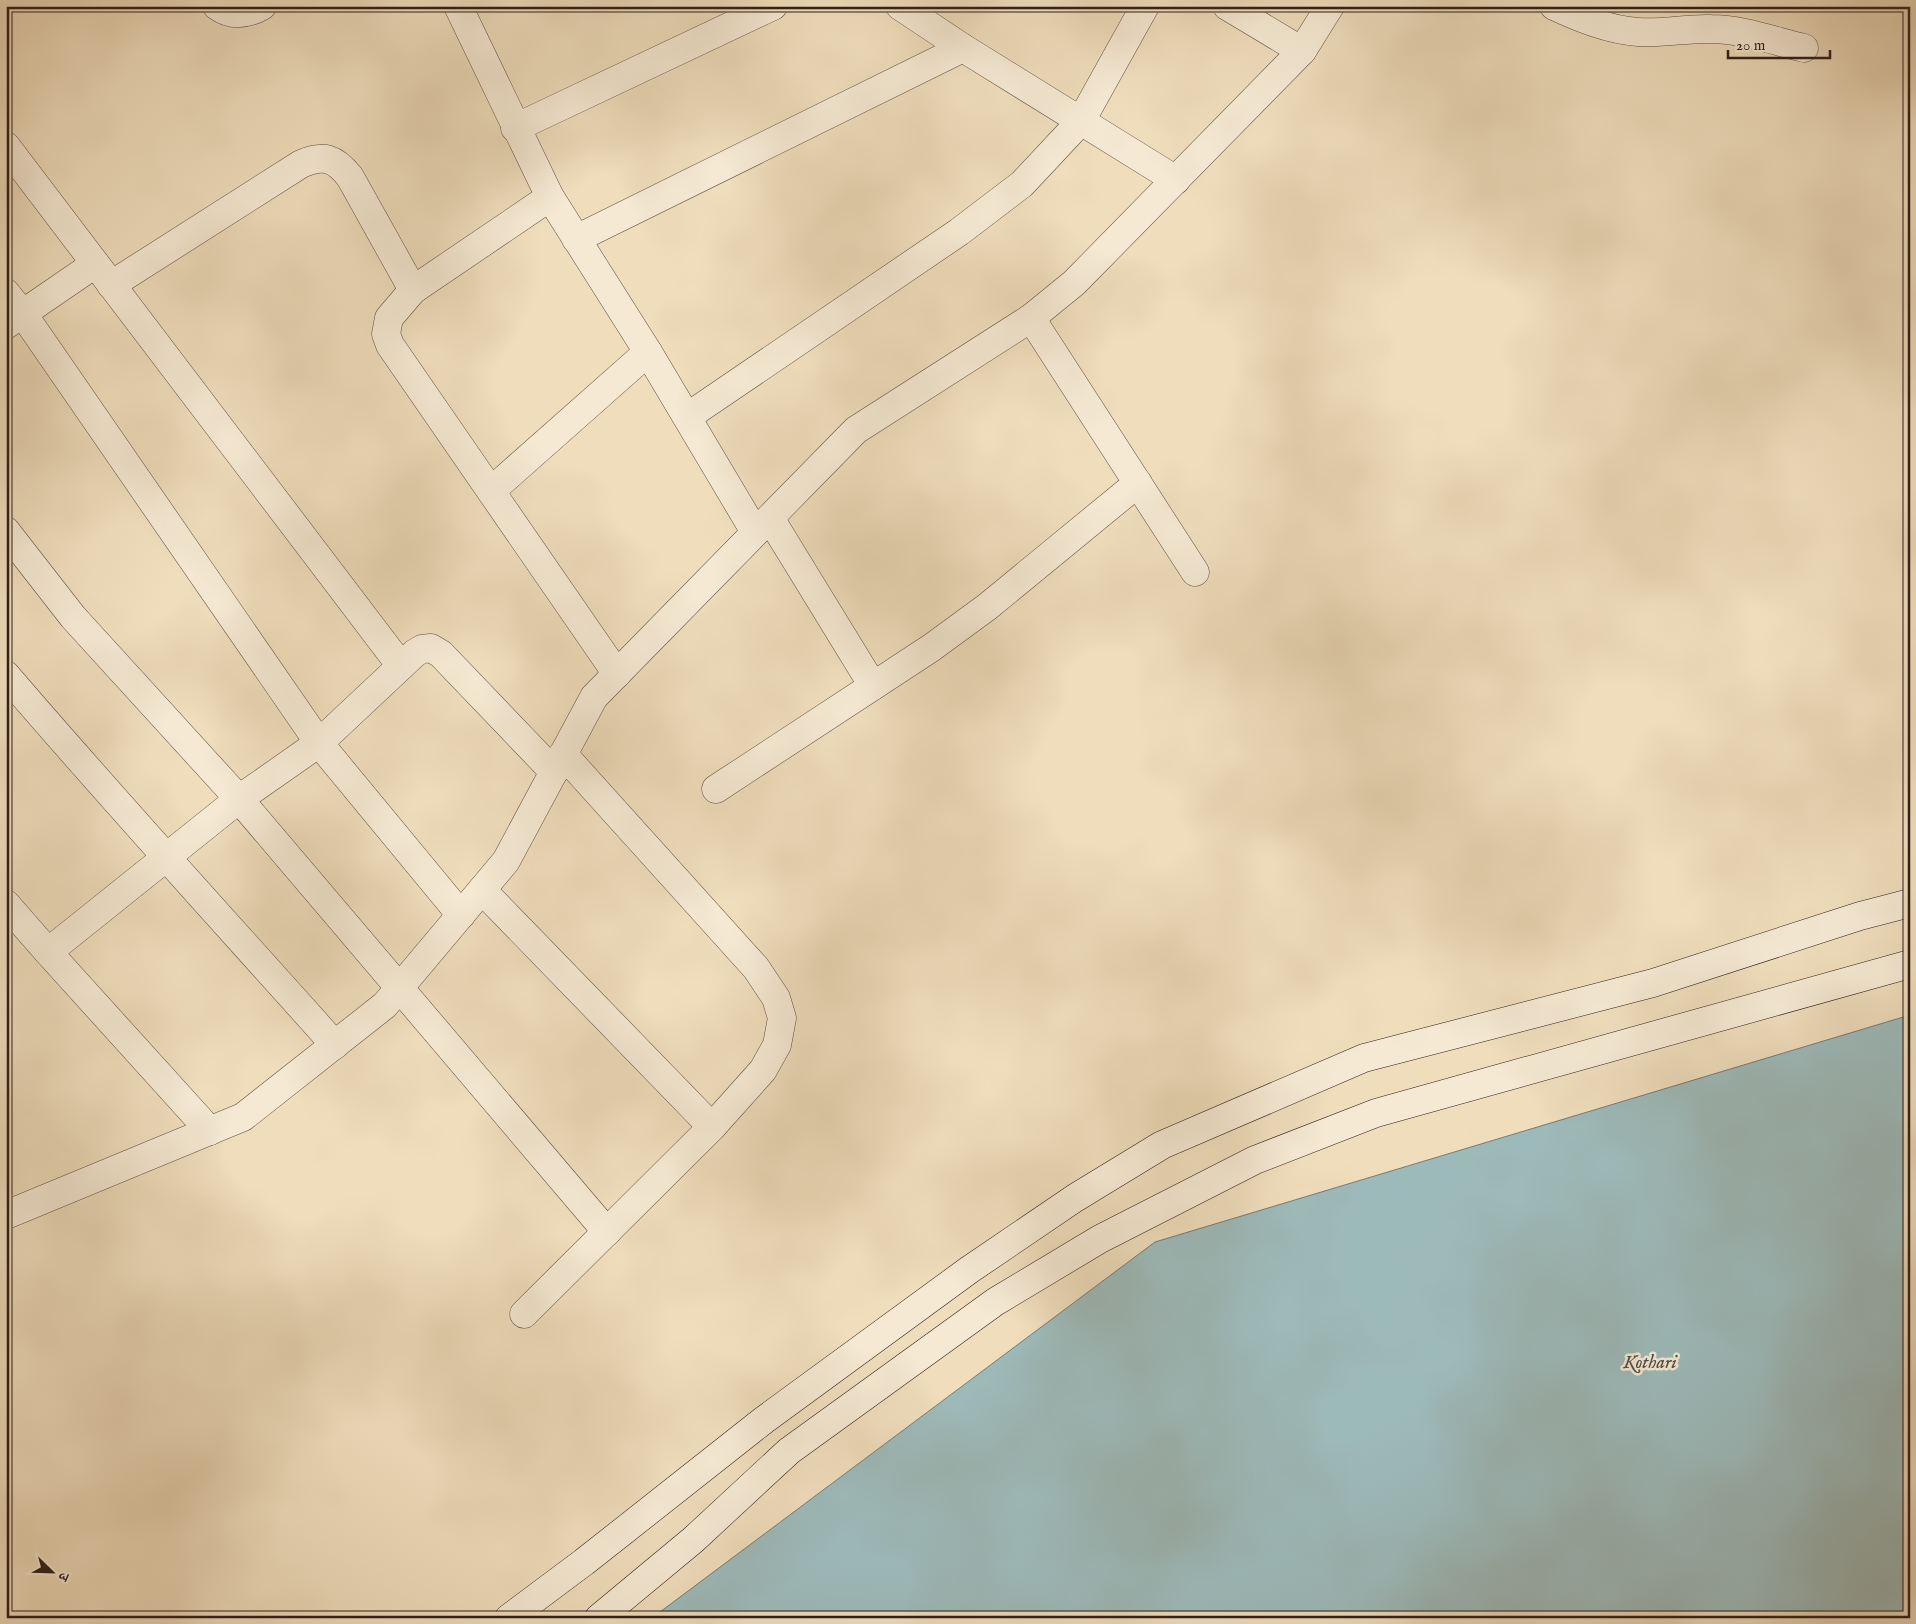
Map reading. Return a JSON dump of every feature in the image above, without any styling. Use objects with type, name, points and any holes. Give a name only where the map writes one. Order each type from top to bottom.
[{"type":"street","points":[[217,6],[229,13],[241,14],[262,6]]},
{"type":"street","points":[[458,6],[515,128],[550,197],[687,417],[873,686]]},
{"type":"street","points":[[515,128],[773,6]]},
{"type":"street","points":[[900,6],[963,48],[1176,180]]},
{"type":"street","points":[[687,417],[959,232],[1022,184],[1081,121],[1145,6]]},
{"type":"street","points":[[1227,6],[1302,51]]},
{"type":"street","points":[[6,1215],[243,1117],[385,1005],[506,861],[594,697],[856,430],[1031,318],[1074,283],[1302,51],[1330,6]]},
{"type":"street","points":[[1554,6],[1607,27],[1638,32],[1711,29],[1738,32],[1804,48]]},
{"type":"street","points":[[576,239],[963,48]]},
{"type":"street","points":[[6,146],[401,666]]},
{"type":"street","points":[[15,320],[103,275],[301,164],[311,159],[322,158],[331,159],[341,165],[350,177],[413,290]]},
{"type":"street","points":[[550,197],[413,290],[389,318],[386,334],[390,344],[617,674]]},
{"type":"street","points":[[6,293],[15,320],[319,743],[462,915]]},
{"type":"street","points":[[1031,318],[1195,572]]},
{"type":"street","points":[[491,491],[648,352]]},
{"type":"street","points":[[716,789],[931,648],[987,607],[1138,483]]},
{"type":"street","points":[[6,531],[73,618],[239,799],[607,1232]]},
{"type":"street","points":[[48,952],[239,799],[319,743],[401,666],[422,649],[431,648],[436,650],[559,763],[756,968],[776,998],[782,1018],[777,1045],[763,1070],[712,1127],[524,1314]]},
{"type":"street","points":[[6,675],[80,762],[335,1045]]},
{"type":"street","points":[[482,890],[712,1127]]},
{"type":"street","points":[[509,1618],[584,1562],[764,1420],[969,1270],[1075,1198],[1162,1145],[1364,1058],[1653,983],[1860,916],[1910,903]]},
{"type":"street","points":[[6,904],[210,1131]]},
{"type":"street","points":[[599,1618],[692,1540],[789,1451],[995,1302],[1100,1239],[1255,1160],[1376,1113],[1910,964]]},
{"type":"water","name":"Kothari","points":[[1910,1015],[1910,1618],[652,1618],[1155,1242]]}]
